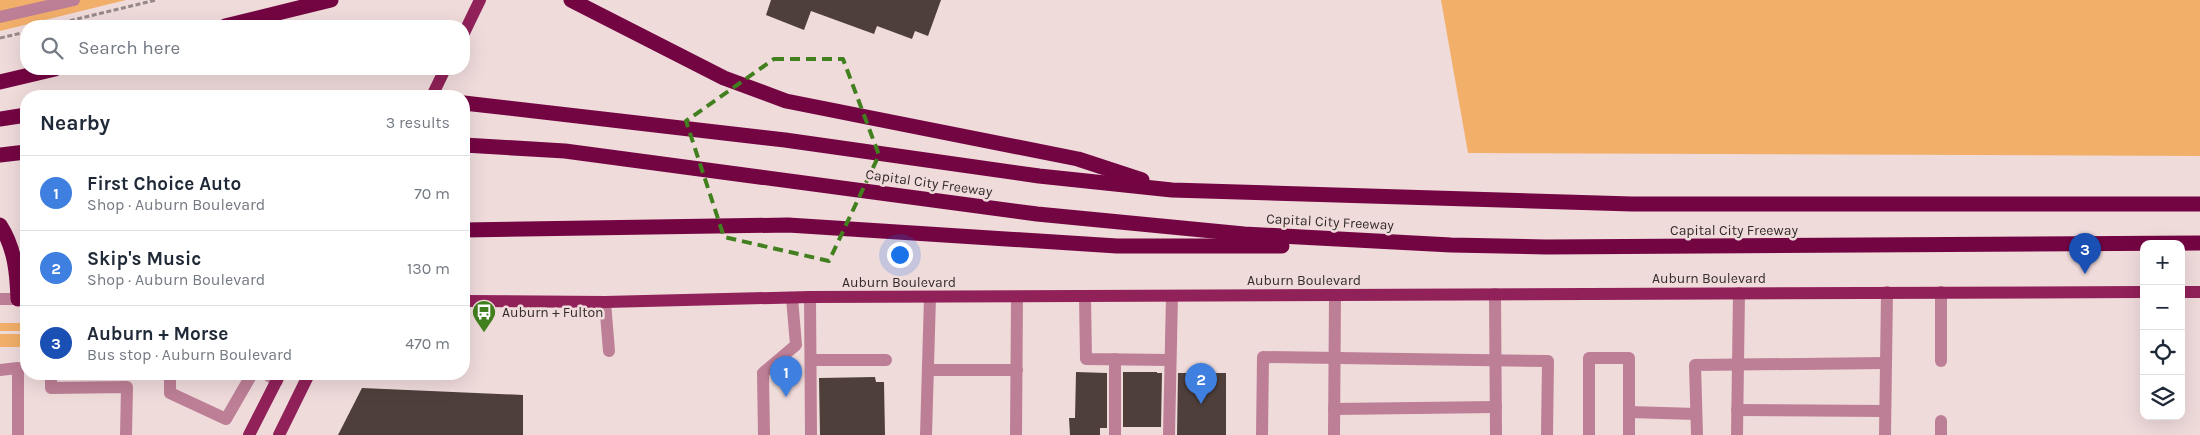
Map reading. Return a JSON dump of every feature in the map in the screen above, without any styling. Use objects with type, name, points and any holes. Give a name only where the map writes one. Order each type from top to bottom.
[{"type":"highway","points":[[249,20],[331,0]]},
{"type":"highway","points":[[571,0],[724,78],[786,101],[1078,159],[1172,190]]},
{"type":"highway","points":[[0,82],[30,75]]},
{"type":"highway","name":"Capital City Freeway","points":[[470,104],[785,140],[1039,176],[1172,190],[1632,204],[2200,204]]},
{"type":"highway","points":[[0,119],[20,116]]},
{"type":"highway","name":"Capital City Freeway","points":[[470,146],[565,151],[1037,214],[1244,234],[1451,245],[1557,247],[2200,243]]},
{"type":"highway","points":[[0,155],[20,153]]},
{"type":"highway","points":[[0,225],[7,236],[16,264],[20,287]]},
{"type":"highway","points":[[470,230],[788,225],[1117,246],[1451,245]]},
{"type":"main road","points":[[470,20],[480,0]]},
{"type":"main road","points":[[435,90],[442,75]]},
{"type":"main road","name":"Auburn Boulevard","points":[[470,302],[605,302],[810,297],[2140,292]]},
{"type":"main road","points":[[2185,292],[2200,292]]},
{"type":"main road","points":[[249,435],[272,380]]},
{"type":"main road","points":[[278,435],[306,380]]},
{"type":"street","points":[[0,17],[74,0]]},
{"type":"street","points":[[1885,435],[1887,292]]},
{"type":"street","points":[[1941,292],[1941,361]]},
{"type":"street","points":[[1737,435],[1736,364],[1739,293]]},
{"type":"street","points":[[1495,294],[1496,435]]},
{"type":"street","points":[[1334,435],[1335,295]]},
{"type":"street","points":[[1085,296],[1086,359],[1170,360]]},
{"type":"street","points":[[1169,435],[1172,296]]},
{"type":"street","points":[[810,297],[811,435]]},
{"type":"street","points":[[926,435],[930,297]]},
{"type":"street","points":[[1016,435],[1017,297]]},
{"type":"street","points":[[764,435],[763,373],[796,345],[792,298]]},
{"type":"street","points":[[0,300],[20,299]]},
{"type":"street","points":[[605,302],[609,351]]},
{"type":"street","points":[[1262,435],[1263,357],[1548,361],[1547,435]]},
{"type":"street","points":[[1590,435],[1589,358],[1629,358],[1629,435]]},
{"type":"street","points":[[811,360],[886,360]]},
{"type":"street","points":[[1114,360],[1115,435]]},
{"type":"street","points":[[1697,435],[1695,365],[1886,363]]},
{"type":"street","points":[[0,370],[18,368],[18,435]]},
{"type":"street","points":[[928,370],[1016,370]]},
{"type":"street","points":[[51,380],[51,388],[127,387],[126,435]]},
{"type":"street","points":[[170,380],[170,393],[226,419],[249,380]]},
{"type":"street","points":[[1334,409],[1496,407]]},
{"type":"street","points":[[1737,410],[1885,411]]},
{"type":"street","points":[[1629,412],[1696,414]]},
{"type":"street","points":[[1940,435],[1941,420]]},
{"type":"path","points":[[73,20],[156,0]]},
{"type":"path","points":[[0,38],[20,33]]},
{"type":"highlighted area","points":[[774,59],[843,59],[879,155],[829,261],[724,237],[686,121]]},
{"type":"shaded area","points":[[0,0],[126,0],[45,20],[20,20],[20,26],[0,31]]},
{"type":"shaded area","points":[[1441,0],[2200,0],[2200,156],[1468,153]]},
{"type":"shaded area","points":[[0,323],[20,323],[20,331],[0,331]]},
{"type":"shaded area","points":[[0,334],[20,334],[20,347],[0,347]]},
{"type":"building","points":[[771,0],[941,0],[928,36],[915,31],[912,39],[877,26],[874,34],[811,11],[804,30],[766,15]]},
{"type":"building","points":[[1076,372],[1107,373],[1107,428],[1100,428],[1100,435],[1070,435],[1069,418],[1075,418]]},
{"type":"building","points":[[1123,372],[1162,373],[1161,427],[1123,427]]},
{"type":"building","points":[[1178,373],[1226,373],[1226,435],[1177,435]]},
{"type":"building","points":[[875,377],[876,382],[884,382],[885,435],[820,435],[819,378]]},
{"type":"building","points":[[362,388],[523,395],[523,435],[338,435]]},
{"type":"place","name":"Auburn + Morse","points":[[2085,274]]},
{"type":"place","name":"Auburn + Fulton","points":[[484,333]]},
{"type":"place","name":"First Choice Auto","points":[[786,397]]},
{"type":"place","name":"Skip's Music","points":[[1201,404]]}]
